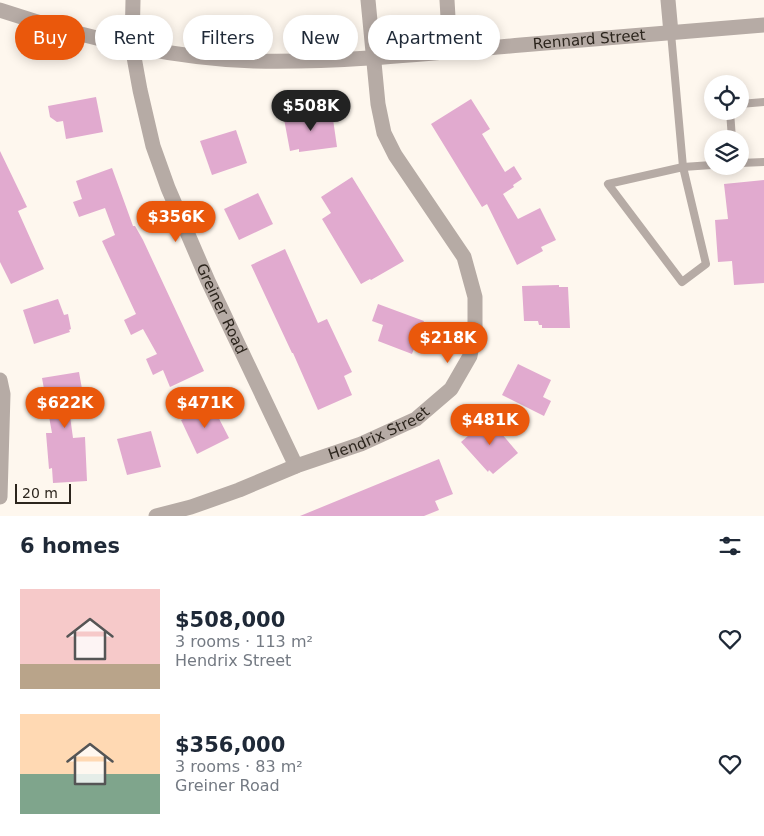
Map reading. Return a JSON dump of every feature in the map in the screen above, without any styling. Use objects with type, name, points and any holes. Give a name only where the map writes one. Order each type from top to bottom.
[{"type":"street","name":"Greiner Road","points":[[133,0],[133,15]]},
{"type":"street","name":"Hendrix Street","points":[[368,0],[369,15]]},
{"type":"street","points":[[447,0],[448,15]]},
{"type":"street","points":[[668,0],[671,33]]},
{"type":"street","name":"Rennard Street","points":[[0,10],[95,38]]},
{"type":"street","name":"Rennard Street","points":[[500,48],[764,25]]},
{"type":"street","name":"Rennard Street","points":[[173,53],[253,60],[368,59]]},
{"type":"street","name":"Greiner Road","points":[[135,60],[153,146],[168,188],[208,281],[296,466]]},
{"type":"street","name":"Hendrix Street","points":[[156,516],[191,507],[296,466],[361,444],[416,419],[451,389],[470,356],[475,329],[475,297],[464,257],[395,155],[384,132],[378,104],[373,60]]},
{"type":"street","points":[[0,380],[3,394],[0,497]]},
{"type":"lane","points":[[671,33],[683,167],[706,264],[682,282],[608,184],[683,167],[704,166]]},
{"type":"lane","points":[[749,103],[764,102]]},
{"type":"lane","points":[[749,163],[764,162]]},
{"type":"building","points":[[96,97],[103,132],[66,139],[63,121],[57,122],[50,117],[48,106]]},
{"type":"building","points":[[471,99],[490,129],[482,134],[505,172],[514,166],[522,179],[503,194],[518,219],[540,208],[556,240],[541,247],[543,251],[517,265],[487,204],[482,207],[431,124]]},
{"type":"building","points":[[332,112],[337,147],[299,152],[299,149],[290,151],[284,119]]},
{"type":"building","points":[[236,130],[247,163],[212,175],[200,141]]},
{"type":"building","points":[[0,151],[27,207],[18,211],[44,269],[11,284],[0,262]]},
{"type":"building","points":[[112,168],[133,226],[135,226],[143,240],[204,371],[170,387],[163,370],[153,375],[146,359],[157,354],[143,329],[131,335],[124,320],[136,314],[102,241],[115,235],[105,208],[79,217],[73,202],[82,199],[76,181]]},
{"type":"building","points":[[352,177],[404,261],[361,284],[322,219],[331,213],[321,197]]},
{"type":"building","points":[[764,180],[764,283],[734,285],[732,261],[718,262],[715,220],[728,219],[724,184]]},
{"type":"building","points":[[258,193],[273,224],[239,240],[224,209]]},
{"type":"building","points":[[285,249],[318,323],[327,319],[352,372],[344,376],[352,395],[318,410],[251,265]]},
{"type":"building","points":[[559,285],[559,287],[568,287],[570,328],[542,328],[538,321],[524,321],[522,286]]},
{"type":"building","points":[[58,299],[64,315],[68,314],[70,332],[34,344],[23,310]]},
{"type":"building","points":[[378,304],[424,321],[412,354],[378,341],[383,325],[372,321]]},
{"type":"building","points":[[518,364],[551,380],[543,397],[551,401],[544,416],[502,395]]},
{"type":"building","points":[[79,372],[85,406],[69,409],[73,438],[85,437],[87,481],[53,483],[52,468],[49,469],[46,433],[52,433],[42,378]]},
{"type":"building","points":[[212,405],[229,438],[197,454],[181,420]]},
{"type":"building","points":[[491,416],[504,430],[501,433],[518,453],[493,474],[489,470],[488,472],[461,442]]},
{"type":"building","points":[[151,431],[161,467],[127,475],[117,439]]},
{"type":"building","points":[[439,459],[453,494],[435,501],[439,510],[424,516],[300,516]]}]
